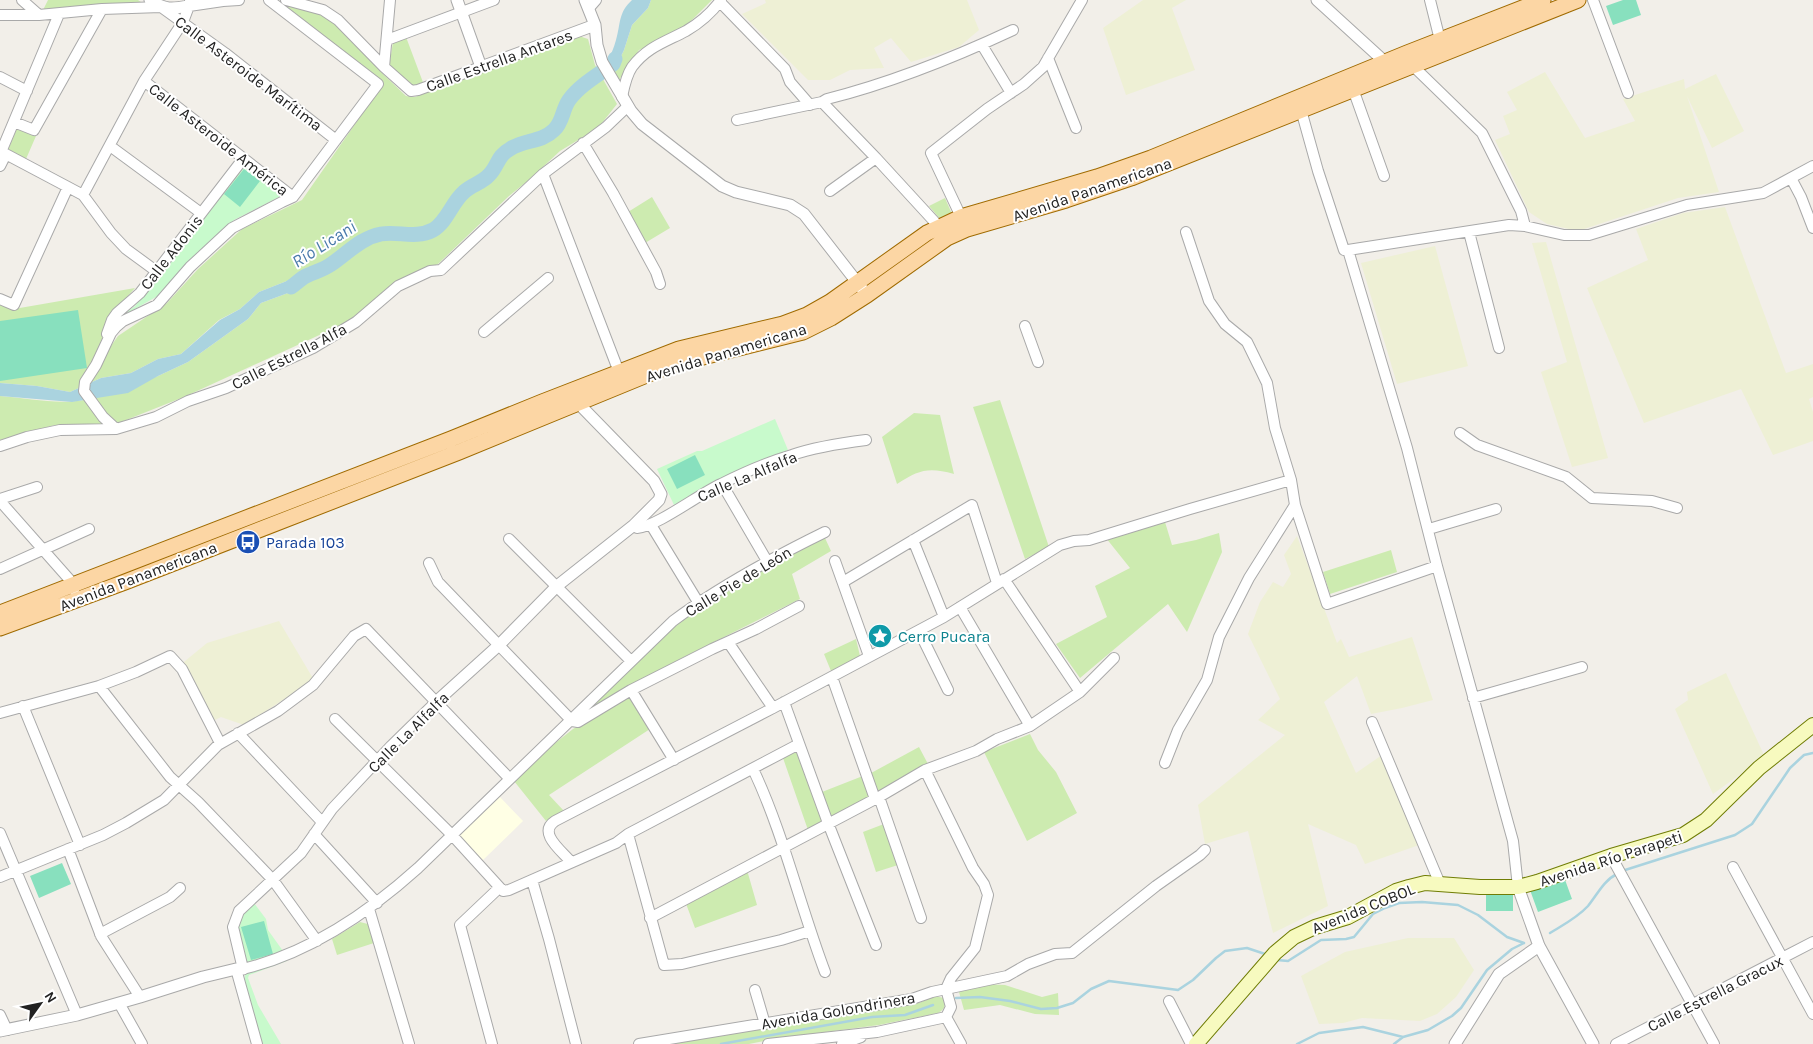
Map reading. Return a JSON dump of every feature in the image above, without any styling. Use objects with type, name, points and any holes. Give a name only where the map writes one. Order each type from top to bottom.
[{"type":"main road","name":"Avenida Panamericana","points":[[1410,59],[1440,40],[1543,0]]},
{"type":"main road","name":"Avenida Panamericana","points":[[0,628],[75,593],[459,452],[544,408],[575,396],[671,365],[803,332],[831,318],[863,289],[943,232],[964,223],[1151,158],[1410,59],[1578,0]]},
{"type":"main road","name":"Avenida Panamericana","points":[[964,223],[1066,200],[1131,178],[1353,89],[1388,68]]},
{"type":"main road","name":"Avenida Panamericana","points":[[575,396],[620,372],[679,349],[783,324],[863,289]]},
{"type":"main road","name":"Avenida Panamericana","points":[[0,613],[75,593]]},
{"type":"main road","name":"Avenida Río Parapeti","points":[[1518,887],[1613,861],[1683,835],[1696,828],[1714,814],[1759,768],[1813,724]]},
{"type":"main road","name":"Avenida COBOL","points":[[1196,1044],[1272,957],[1294,937],[1315,927],[1348,917],[1396,891],[1425,883],[1518,887]]},
{"type":"street","points":[[22,0],[38,15]]},
{"type":"street","points":[[150,0],[161,7]]},
{"type":"street","points":[[0,16],[59,14],[102,9],[176,8],[190,3],[238,0]]},
{"type":"street","points":[[116,429],[103,418],[84,391],[85,382],[116,327],[157,304],[190,267],[232,228],[294,197],[378,84],[268,0]]},
{"type":"street","name":"Calle Estrella Antares","points":[[286,0],[323,10],[338,20],[384,68],[411,91],[595,25]]},
{"type":"street","points":[[384,68],[390,0]]},
{"type":"street","points":[[458,0],[481,67]]},
{"type":"street","points":[[387,40],[494,0]]},
{"type":"street","points":[[1317,0],[1388,68]]},
{"type":"street","points":[[1430,0],[1440,40]]},
{"type":"street","points":[[1593,0],[1628,93]]},
{"type":"street","points":[[720,1],[785,69],[790,82],[810,105]]},
{"type":"street","name":"Calle Estrella Alfa","points":[[0,446],[27,437],[60,430],[116,429],[156,417],[188,401],[226,388],[313,348],[356,322],[398,286],[430,272],[441,270],[543,174],[606,127],[624,101],[632,68],[643,55],[652,47],[688,30],[698,23],[710,14],[720,1]]},
{"type":"street","points":[[83,195],[144,81],[183,22],[190,3]]},
{"type":"street","points":[[590,3],[597,45],[602,62],[624,101],[642,124],[722,186],[736,192],[790,205],[804,214],[863,289]]},
{"type":"street","points":[[964,223],[931,153],[987,109],[1024,84],[1043,67],[1076,3]]},
{"type":"street","name":"Calle Asteroide Marítima","points":[[161,7],[225,53],[336,140]]},
{"type":"street","points":[[14,122],[34,130],[102,9]]},
{"type":"street","points":[[0,166],[2,152],[59,14]]},
{"type":"street","points":[[737,120],[810,105],[868,88],[1013,30]]},
{"type":"street","points":[[982,44],[1011,93]]},
{"type":"street","points":[[1048,58],[1076,128]]},
{"type":"street","points":[[1410,59],[1482,133],[1521,211],[1524,226]]},
{"type":"street","points":[[0,78],[27,91]]},
{"type":"street","name":"Calle Asteroide América","points":[[144,81],[294,197]]},
{"type":"street","points":[[1353,89],[1384,176]]},
{"type":"street","points":[[822,102],[943,232]]},
{"type":"street","points":[[1301,110],[1318,171],[1344,250]]},
{"type":"street","points":[[583,143],[613,193],[656,272],[660,284]]},
{"type":"street","points":[[110,146],[200,214]]},
{"type":"street","points":[[2,152],[83,195],[126,248],[156,271]]},
{"type":"street","points":[[830,191],[876,158]]},
{"type":"street","name":"Calle Adonis","points":[[104,347],[109,327],[117,313],[140,293],[243,159]]},
{"type":"street","points":[[1593,1044],[1539,946],[1518,887],[1513,841],[1404,439],[1348,250],[1509,225],[1524,226],[1564,235],[1589,234],[1687,205],[1763,193],[1813,166]]},
{"type":"street","points":[[543,174],[620,372]]},
{"type":"street","points":[[1791,178],[1801,197],[1813,228]]},
{"type":"street","points":[[0,299],[14,305],[68,187]]},
{"type":"street","points":[[1186,232],[1209,301],[1225,324],[1247,342],[1267,382],[1275,428],[1291,480],[1295,505],[1327,604],[1437,566]]},
{"type":"street","points":[[1469,232],[1499,348]]},
{"type":"street","points":[[484,332],[548,278]]},
{"type":"street","points":[[1025,326],[1038,362]]},
{"type":"street","name":"Calle La Alfalfa","points":[[240,968],[233,927],[235,920],[246,904],[301,853],[322,822],[437,701],[499,645],[557,586],[634,525],[659,500],[661,494],[654,481],[575,396]]},
{"type":"street","points":[[1460,433],[1478,445],[1566,477],[1592,498],[1652,502],[1677,508]]},
{"type":"street","name":"Calle La Alfalfa","points":[[651,525],[699,495],[792,455],[866,440]]},
{"type":"street","points":[[571,862],[549,836],[550,824],[919,631],[1060,545],[1088,540],[1291,480]]},
{"type":"street","points":[[722,484],[767,561]]},
{"type":"street","points":[[37,487],[0,500],[69,579],[75,593]]},
{"type":"street","points":[[843,582],[972,505],[1000,581],[1080,692]]},
{"type":"street","points":[[1165,763],[1178,730],[1207,680],[1219,637],[1248,578],[1295,505]]},
{"type":"street","points":[[1429,529],[1496,509]]},
{"type":"street","points":[[634,525],[637,528],[651,525],[698,602]]},
{"type":"street","points":[[0,569],[88,529]]},
{"type":"street","name":"Calle Pie de León","points":[[240,968],[265,963],[317,941],[373,906],[418,868],[572,721],[609,682],[673,621],[698,602],[767,561],[825,532]]},
{"type":"street","points":[[510,538],[631,662]]},
{"type":"street","points":[[913,540],[944,617]]},
{"type":"street","points":[[835,562],[870,656]]},
{"type":"street","points":[[428,563],[438,582],[572,721],[578,722],[631,690],[799,606]]},
{"type":"street","points":[[960,607],[1030,726]]},
{"type":"street","points":[[0,877],[68,850],[126,823],[164,800],[220,743],[278,711],[306,692],[314,685],[354,636],[366,628],[510,779]]},
{"type":"street","points":[[919,631],[948,690]]},
{"type":"street","points":[[728,642],[773,708]]},
{"type":"street","points":[[0,713],[99,686],[136,672],[170,656],[182,668],[220,743]]},
{"type":"street","points":[[650,918],[877,798],[925,770],[1030,726],[1080,692],[1114,658]]},
{"type":"street","points":[[1473,698],[1582,668]]},
{"type":"street","points":[[832,676],[921,918]]},
{"type":"street","points":[[99,686],[163,768],[273,880],[317,941]]},
{"type":"street","points":[[631,690],[674,760]]},
{"type":"street","points":[[784,702],[828,824],[876,945]]},
{"type":"street","points":[[23,706],[80,844]]},
{"type":"street","points":[[335,719],[452,835],[499,888],[503,890],[510,890],[616,843],[628,834],[799,744]]},
{"type":"street","points":[[1372,722],[1440,884]]},
{"type":"street","points":[[238,733],[322,822]]},
{"type":"street","points":[[753,769],[767,798],[825,972]]},
{"type":"street","points":[[842,1044],[876,1032],[946,1017],[951,1008],[946,989],[951,978],[975,948],[988,895],[925,770]]},
{"type":"street","points":[[0,833],[77,1015]]},
{"type":"street","points":[[314,834],[373,906],[409,1044]]},
{"type":"street","points":[[628,834],[664,965],[682,964],[810,931]]},
{"type":"street","points":[[68,850],[100,934],[140,998]]},
{"type":"street","name":"Avenida Golondrinera","points":[[639,1044],[912,999],[932,992],[1007,976],[1028,964],[1055,954],[1072,953],[1156,886],[1205,850]]},
{"type":"street","points":[[1613,861],[1714,1044]]},
{"type":"street","points":[[1733,867],[1813,1014]]},
{"type":"street","points":[[532,880],[576,1044]]},
{"type":"street","points":[[100,934],[170,897],[180,888]]},
{"type":"street","points":[[492,1044],[460,925],[499,888]]},
{"type":"street","name":"Calle Estrella Gracux","points":[[1616,1044],[1813,942]]},
{"type":"street","points":[[1455,1044],[1500,974],[1539,946]]},
{"type":"street","points":[[0,1015],[3,1030],[77,1015],[240,968],[257,1044]]},
{"type":"street","points":[[755,990],[765,1024]]},
{"type":"street","points":[[1169,1001],[1191,1044]]},
{"type":"street","points":[[119,1003],[142,1044]]},
{"type":"street","points":[[946,1017],[961,1044]]},
{"type":"street","name":"Avenida Golondrinera","points":[[768,1044],[876,1032]]},
{"type":"shaded area","points":[[765,0],[967,0],[979,30],[959,47],[911,62],[891,38],[874,48],[884,68],[850,70],[830,80],[808,80],[742,14],[766,3]]},
{"type":"shaded area","points":[[1143,0],[1186,0],[1172,8],[1195,70],[1126,95],[1103,28]]},
{"type":"shaded area","points":[[1545,72],[1585,138],[1635,121],[1623,99],[1684,79],[1685,89],[1716,74],[1744,131],[1712,148],[1687,96],[1719,192],[1678,198],[1584,229],[1569,229],[1547,224],[1529,212],[1495,140],[1510,134],[1503,116],[1517,110],[1507,92]]},
{"type":"shaded area","points":[[1725,207],[1786,373],[1813,364],[1813,397],[1809,399],[1813,412],[1813,441],[1773,455],[1741,389],[1644,423],[1587,288],[1648,260],[1636,229],[1683,213]]},
{"type":"shaded area","points":[[1546,242],[1608,458],[1572,467],[1541,372],[1567,362],[1532,243]]},
{"type":"shaded area","points":[[1435,246],[1468,366],[1397,384],[1361,263]]},
{"type":"shaded area","points":[[1297,536],[1337,643],[1341,639],[1349,657],[1412,637],[1433,700],[1371,714],[1357,676],[1324,702],[1356,773],[1382,755],[1419,845],[1365,864],[1356,845],[1308,824],[1328,906],[1273,933],[1248,831],[1205,844],[1198,805],[1285,735],[1258,720],[1280,699],[1248,634],[1260,602],[1273,582],[1283,587],[1291,574],[1284,555]]},
{"type":"shaded area","points":[[279,621],[314,680],[244,725],[221,717],[207,724],[179,666],[207,643]]},
{"type":"shaded area","points":[[1726,673],[1764,755],[1713,794],[1675,709],[1688,700],[1687,692]]},
{"type":"shaded area","points":[[498,795],[523,821],[483,860],[460,838],[461,834]]},
{"type":"shaded area","points":[[1408,938],[1454,938],[1474,970],[1456,997],[1437,1014],[1420,1021],[1362,1018],[1343,1023],[1319,1024],[1301,976],[1345,952]]},
{"type":"green space","points":[[48,0],[138,0],[144,4],[43,10]]},
{"type":"green space","points":[[651,0],[712,0],[681,31],[665,41],[639,50],[619,80],[613,73],[624,50],[632,25],[648,8]]},
{"type":"green space","points":[[1623,0],[1636,0],[1641,15],[1613,25],[1606,6]]},
{"type":"green space","points":[[277,2],[325,15],[333,20],[406,96],[415,97],[579,36],[588,39],[595,65],[617,104],[598,128],[560,151],[509,196],[438,264],[395,283],[350,321],[184,397],[116,424],[94,398],[158,376],[188,362],[248,319],[261,303],[288,293],[302,275],[259,292],[240,309],[219,320],[181,354],[158,359],[131,373],[101,378],[70,392],[37,386],[0,383],[0,303],[14,309],[135,288],[110,316],[98,350],[106,353],[118,336],[167,303],[198,269],[242,229],[302,200],[383,84]]},
{"type":"green space","points":[[406,37],[424,85],[414,87],[389,67],[393,42]]},
{"type":"green space","points":[[17,128],[36,136],[26,159],[8,150]]},
{"type":"green space","points":[[245,165],[283,195],[234,220],[196,254],[163,293],[119,318],[135,306]]},
{"type":"green space","points":[[244,169],[260,181],[240,207],[224,194]]},
{"type":"green space","points":[[652,197],[670,228],[645,243],[628,212]]},
{"type":"green space","points":[[945,198],[952,214],[940,219],[929,206]]},
{"type":"green space","points":[[78,310],[87,368],[0,381],[0,321]]},
{"type":"green space","points":[[0,396],[53,401],[84,400],[103,426],[55,425],[0,440]]},
{"type":"green space","points":[[1000,400],[1049,547],[1025,559],[973,407]]},
{"type":"green space","points":[[914,413],[940,415],[954,474],[930,470],[924,471],[897,484],[882,437]]},
{"type":"green space","points":[[775,419],[788,450],[711,483],[674,505],[657,469]]},
{"type":"green space","points":[[695,455],[705,475],[677,489],[667,469]]},
{"type":"green space","points":[[1165,522],[1172,545],[1219,533],[1222,552],[1187,632],[1168,604],[1080,678],[1056,644],[1107,617],[1095,586],[1130,568],[1106,538]]},
{"type":"green space","points":[[825,538],[831,551],[792,574],[800,599],[680,659],[581,716],[625,672],[679,623],[707,603],[775,562]]},
{"type":"green space","points":[[1391,550],[1397,572],[1330,594],[1323,572]]},
{"type":"green space","points":[[856,639],[860,656],[831,671],[824,654]]},
{"type":"green space","points":[[629,697],[650,729],[549,795],[564,811],[546,821],[514,781],[573,729]]},
{"type":"green space","points":[[1030,734],[1038,750],[1056,772],[1077,813],[1027,841],[984,752]]},
{"type":"green space","points":[[919,747],[928,764],[831,818],[822,792],[873,772]]},
{"type":"green space","points":[[797,750],[823,822],[808,830],[783,758]]},
{"type":"green space","points":[[884,824],[898,865],[876,872],[863,832]]},
{"type":"green space","points":[[62,863],[71,884],[39,898],[30,876]]},
{"type":"green space","points":[[747,870],[757,905],[695,928],[685,901]]},
{"type":"green space","points":[[1564,877],[1572,899],[1538,912],[1530,890]]},
{"type":"green space","points":[[1513,893],[1513,911],[1486,911],[1486,894]]},
{"type":"green space","points":[[254,903],[266,919],[268,930],[283,951],[249,964],[245,962],[236,927],[239,917]]},
{"type":"green space","points":[[264,921],[273,954],[251,960],[241,927]]},
{"type":"green space","points":[[360,922],[368,924],[374,943],[337,955],[332,939]]},
{"type":"green space","points":[[286,958],[287,961],[249,975],[248,978],[258,1005],[281,1044],[261,1044],[244,983],[245,975]]},
{"type":"green space","points":[[981,984],[1005,985],[1042,997],[1058,993],[1059,1015],[1035,1014],[1000,1005],[964,1010],[959,992]]},
{"type":"green space","points":[[935,996],[945,1000],[944,1008],[938,1013],[879,1025],[749,1044],[659,1044],[878,1007],[919,1003]]},
{"type":"water","points":[[632,0],[651,0],[648,8],[632,25],[624,50],[613,73],[607,63],[615,43],[622,14]]},
{"type":"water","name":"Río Licani","points":[[302,275],[310,278],[288,293],[261,303],[248,319],[188,362],[128,393],[72,402],[0,396],[0,383],[37,386],[70,392],[101,378],[131,373],[158,359],[181,354],[220,320],[240,309],[259,292]]},
{"type":"waterway","name":"Río Licani","points":[[291,287],[306,276],[327,267],[373,236],[387,233],[420,234],[433,230],[442,222],[460,196],[489,175],[506,152],[515,146],[544,137],[554,130],[573,95],[613,64],[615,59]]},
{"type":"waterway","points":[[1622,871],[1735,835],[1752,824],[1790,768],[1804,755],[1813,753]]},
{"type":"waterway","points":[[1550,933],[1584,910],[1604,884],[1617,874]]},
{"type":"waterway","points":[[1277,960],[1288,961],[1321,940],[1354,937],[1373,914],[1399,903],[1422,902],[1458,905],[1478,915],[1507,937],[1524,943]]},
{"type":"waterway","points":[[1394,1044],[1403,1037],[1428,1030],[1452,1016],[1461,1008],[1487,970],[1512,949],[1524,943]]},
{"type":"waterway","points":[[956,998],[980,997],[1010,1001],[1041,1009],[1057,1008],[1073,1003],[1091,989],[1109,981],[1178,990],[1193,980],[1225,951],[1247,948],[1268,955]]},
{"type":"waterway","points":[[721,1044],[872,1017],[905,1015],[933,1005]]},
{"type":"waterway","points":[[1297,1044],[1319,1033],[1363,1027],[1403,1037]]},
{"type":"place","name":"Parada 103","points":[[248,542]]},
{"type":"place","name":"Cerro Pucara","points":[[880,636]]}]
